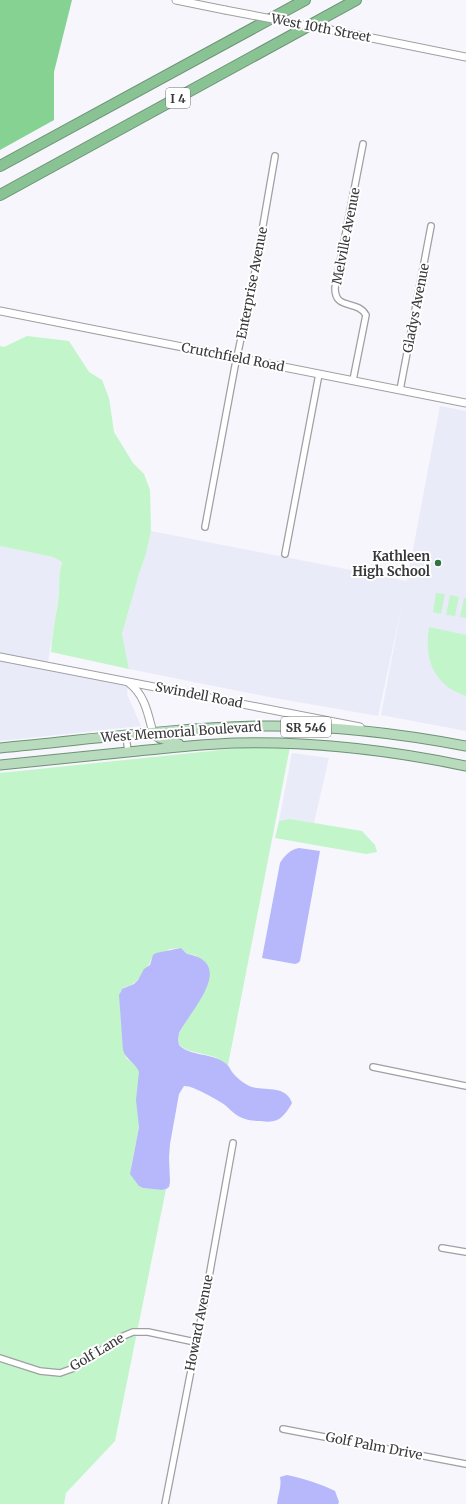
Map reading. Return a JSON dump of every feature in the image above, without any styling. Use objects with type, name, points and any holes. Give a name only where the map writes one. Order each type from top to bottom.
[{"type":"highway","name":"I 4","points":[[0,166],[305,0]]},
{"type":"highway","name":"I 4","points":[[0,195],[356,0]]},
{"type":"main road","name":"West Memorial Boulevard","points":[[0,748],[201,728],[260,726],[336,728],[398,735],[462,746]]},
{"type":"main road","points":[[153,733],[168,741],[189,746]]},
{"type":"main road","name":"West Memorial Boulevard","points":[[0,765],[189,746],[234,743],[300,743],[378,750],[462,765]]},
{"type":"street","name":"West 10th Street","points":[[176,0],[466,57]]},
{"type":"street","name":"Melville Avenue","points":[[353,380],[366,315],[359,308],[341,302],[336,297],[335,288],[363,144]]},
{"type":"street","name":"Enterprise Avenue","points":[[205,527],[237,357],[253,283],[275,156]]},
{"type":"street","name":"Gladys Avenue","points":[[400,390],[432,226]]},
{"type":"street","name":"Crutchfield Road","points":[[0,311],[466,403]]},
{"type":"street","points":[[285,554],[319,374]]},
{"type":"street","name":"Swindell Road","points":[[0,657],[398,735]]},
{"type":"street","points":[[127,681],[136,688],[145,702],[153,733]]},
{"type":"street","points":[[145,702],[146,692],[155,687]]},
{"type":"street","points":[[126,736],[128,752]]},
{"type":"street","points":[[373,1067],[466,1086]]},
{"type":"street","name":"Howard Avenue","points":[[165,1504],[233,1143]]},
{"type":"street","points":[[442,1248],[466,1252]]},
{"type":"street","name":"Golf Lane","points":[[0,1358],[40,1371],[60,1373],[74,1368],[121,1337],[133,1332],[148,1332],[196,1342]]},
{"type":"street","name":"Golf Palm Drive","points":[[282,1429],[466,1464]]},
{"type":"shaded area","points":[[440,406],[466,411],[466,731],[381,715],[402,605],[378,716],[269,697],[129,669],[122,634],[146,554],[151,531],[407,581]]},
{"type":"shaded area","points":[[0,546],[53,557],[62,562],[58,601],[48,662],[0,653]]},
{"type":"shaded area","points":[[0,660],[126,684],[128,685],[127,694],[141,726],[0,741]]},
{"type":"shaded area","points":[[292,753],[329,758],[314,823],[290,819],[279,821]]},
{"type":"green space","points":[[0,0],[72,0],[54,72],[54,120],[0,150]]},
{"type":"green space","points":[[27,336],[69,341],[89,372],[102,380],[109,398],[114,432],[133,463],[144,474],[150,490],[151,531],[146,554],[122,634],[129,669],[51,652],[62,562],[53,557],[0,546],[0,346],[4,347]]},
{"type":"green space","points":[[436,593],[445,594],[441,614],[433,612]]},
{"type":"green space","points":[[450,595],[459,597],[455,616],[446,615]]},
{"type":"green space","points":[[464,598],[466,598],[466,618],[460,617]]},
{"type":"green space","points":[[429,627],[466,635],[466,696],[446,685],[438,678],[433,669],[428,650]]},
{"type":"green space","points":[[290,747],[228,1065],[215,1057],[187,1050],[179,1045],[179,1033],[206,988],[195,955],[187,954],[181,948],[170,949],[151,959],[147,968],[136,982],[120,992],[121,1020],[126,1058],[138,1067],[139,1071],[139,1127],[131,1168],[143,1188],[166,1189],[115,1441],[66,1493],[64,1504],[0,1504],[0,773],[240,748]]},
{"type":"green space","points":[[290,819],[362,831],[375,845],[377,852],[366,854],[275,838],[279,821]]},
{"type":"water","points":[[299,848],[320,851],[300,961],[295,964],[262,958],[280,863],[288,853]]},
{"type":"water","points":[[181,948],[187,954],[202,959],[209,967],[210,977],[200,1000],[179,1033],[179,1045],[183,1049],[194,1053],[217,1058],[227,1064],[232,1072],[246,1085],[280,1091],[289,1097],[292,1103],[283,1116],[276,1120],[267,1122],[250,1120],[238,1116],[225,1105],[205,1093],[188,1086],[184,1086],[179,1094],[170,1144],[169,1187],[162,1190],[143,1188],[139,1186],[130,1174],[139,1127],[136,1100],[139,1072],[123,1050],[119,995],[122,989],[134,984],[138,980],[144,969],[150,965],[153,955],[156,953]]},
{"type":"water","points":[[287,1475],[324,1486],[335,1491],[339,1502],[338,1504],[277,1504],[280,1477]]},
{"type":"place","name":"Kathleen High School","points":[[438,563]]}]
